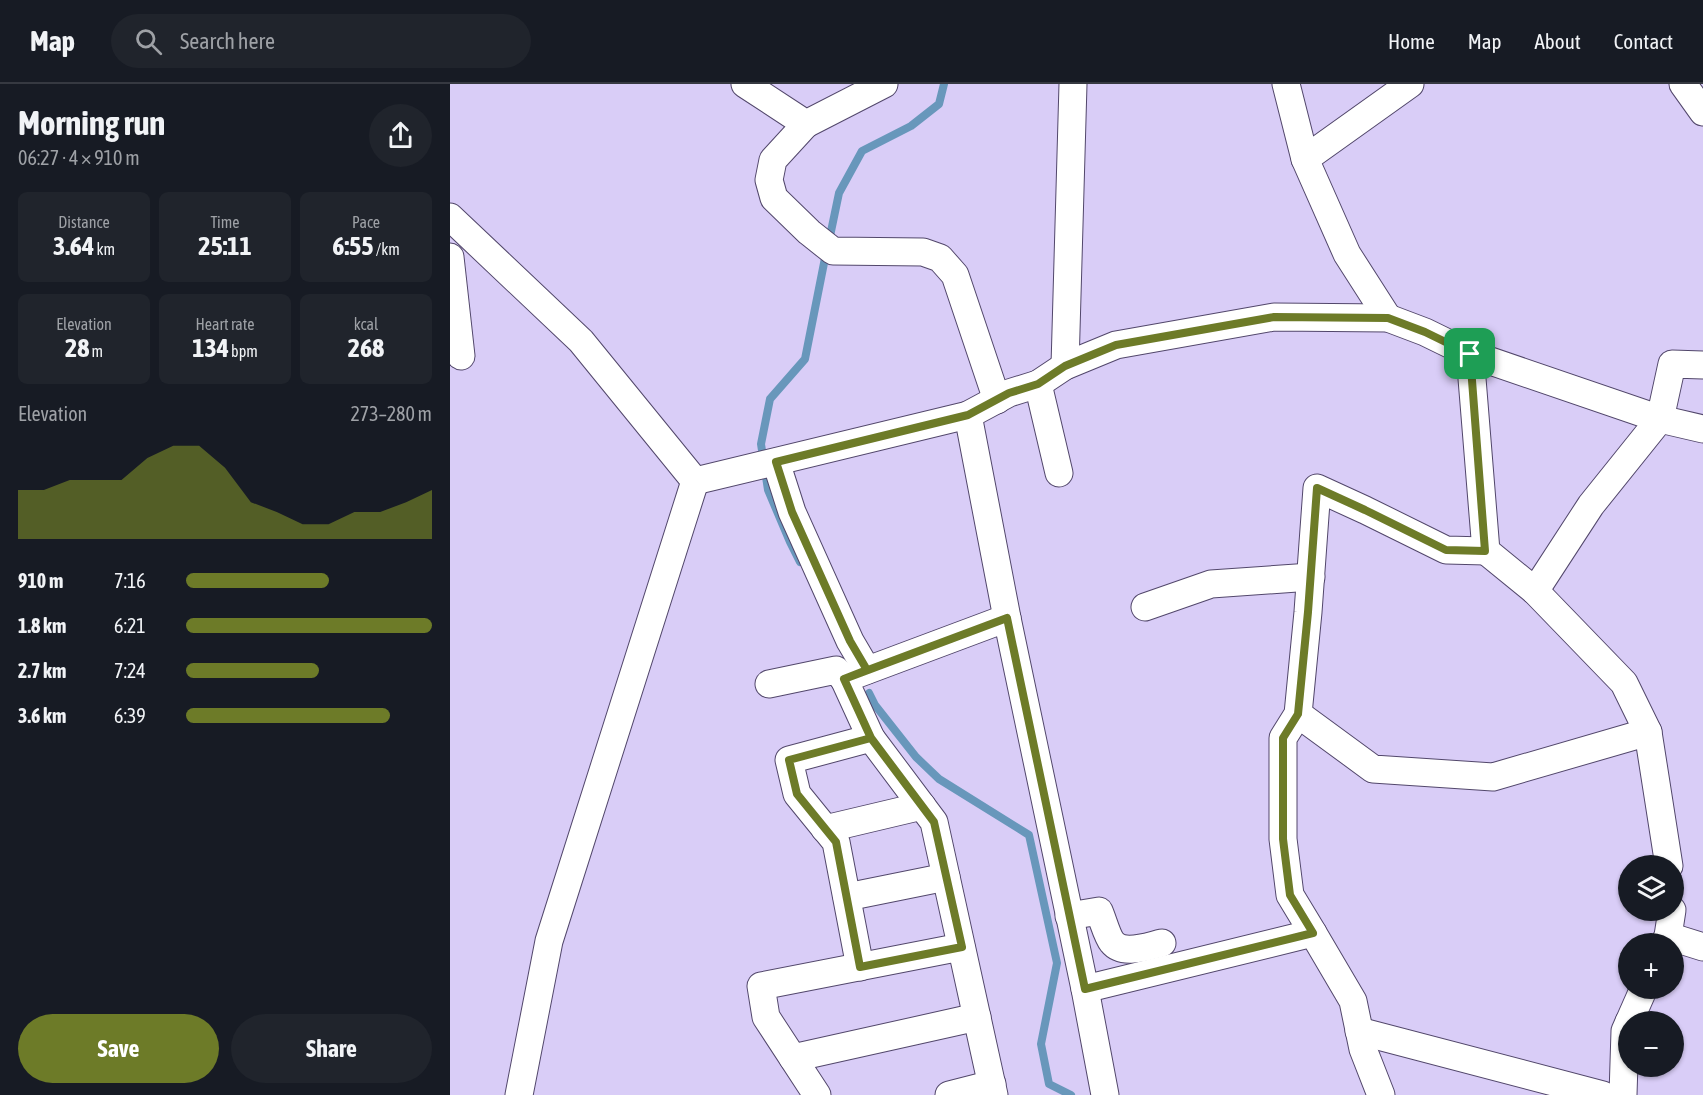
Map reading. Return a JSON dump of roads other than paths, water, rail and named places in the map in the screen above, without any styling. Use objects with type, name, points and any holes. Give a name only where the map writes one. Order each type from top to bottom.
[{"type":"street","points":[[745,84],[806,124]]},
{"type":"street","points":[[884,84],[806,124],[773,160],[769,180],[774,198],[808,232],[833,251],[923,252],[940,258],[955,275],[996,400]]},
{"type":"street","points":[[1065,366],[1073,84]]},
{"type":"street","points":[[1286,84],[1305,159],[1347,254],[1388,318]]},
{"type":"street","points":[[1305,159],[1410,84]]},
{"type":"street","points":[[1683,84],[1703,112]]},
{"type":"street","points":[[453,229],[581,340],[695,481]]},
{"type":"street","points":[[450,257],[456,342]]},
{"type":"street","points":[[695,481],[968,415],[1009,393],[1038,384],[1065,366],[1116,345],[1274,317],[1388,318],[1425,332],[1470,354],[1660,418],[1703,429]]},
{"type":"street","points":[[1470,354],[1485,551]]},
{"type":"street","points":[[1535,591],[1591,505],[1660,418],[1672,364],[1703,365]]},
{"type":"street","points":[[1038,384],[1059,473]]},
{"type":"street","points":[[968,415],[1007,618],[1105,1095]]},
{"type":"street","points":[[776,462],[792,512],[850,641],[855,675],[871,738],[934,822],[993,1090],[949,1095]]},
{"type":"street","points":[[519,1095],[549,941],[695,481]]},
{"type":"street","points":[[1381,1095],[1363,1049],[1353,1001],[1290,895],[1283,839],[1283,738],[1298,714],[1317,488],[1446,550],[1485,551],[1535,591],[1624,683],[1648,732],[1667,855]]},
{"type":"street","points":[[1145,607],[1211,584],[1311,577]]},
{"type":"street","points":[[769,684],[836,669],[855,675],[1007,618]]},
{"type":"street","points":[[1298,714],[1374,769],[1493,777],[1648,732]]},
{"type":"street","points":[[860,967],[836,842],[797,794],[789,760],[871,738]]},
{"type":"street","points":[[825,829],[922,806]]},
{"type":"street","points":[[847,897],[946,877]]},
{"type":"street","points":[[1069,916],[1099,911],[1112,943],[1122,949],[1162,943]]},
{"type":"street","points":[[1668,930],[1703,947]]},
{"type":"street","points":[[1085,989],[1313,933]]},
{"type":"street","points":[[817,1095],[766,1017],[761,986],[962,947]]},
{"type":"street","points":[[793,1058],[977,1017]]},
{"type":"street","points":[[1359,1031],[1604,1095]]},
{"type":"street","points":[[1623,1095],[1624,1077]]},
{"type":"waterway","points":[[829,241],[839,193],[862,151],[911,126],[939,104],[944,84]]},
{"type":"waterway","points":[[800,562],[768,490],[761,444],[770,399],[805,359],[826,253]]},
{"type":"waterway","points":[[869,693],[875,705],[916,757],[939,779],[1029,835],[1057,963],[1041,1044],[1049,1084],[1071,1095]]}]
